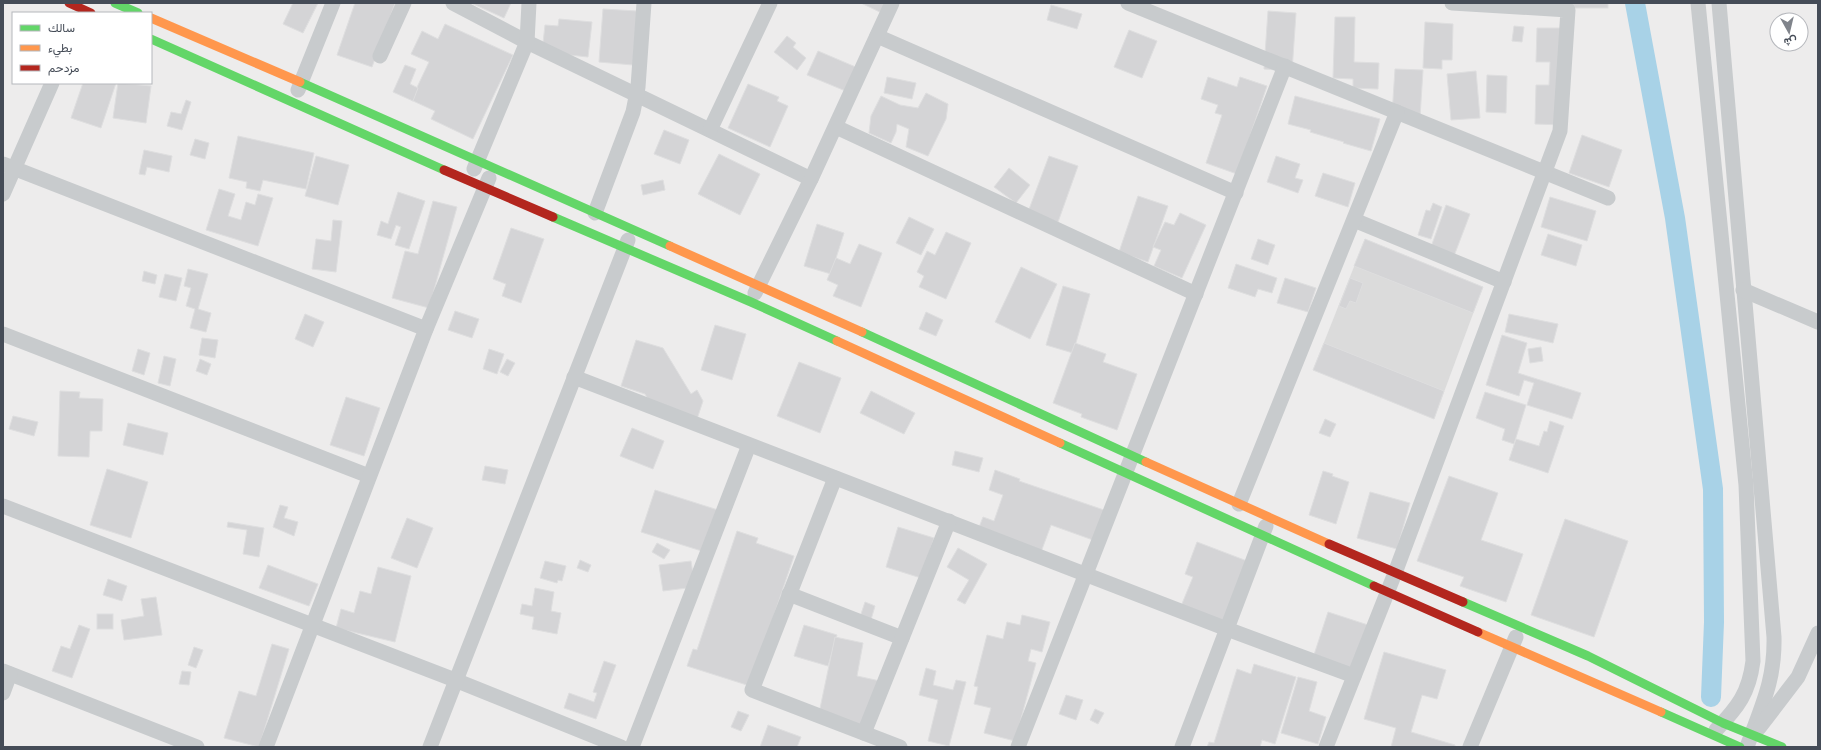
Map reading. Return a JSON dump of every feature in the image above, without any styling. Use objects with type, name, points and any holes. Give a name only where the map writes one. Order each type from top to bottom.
[{"type":"main road","points":[[69,3],[87,10]]},
{"type":"main road","points":[[152,18],[301,82],[632,230],[760,285],[1239,504],[1520,627],[1584,666],[1712,735],[1740,747]]},
{"type":"main road","points":[[152,39],[485,188],[750,302],[1388,592],[1512,646],[1584,666],[1723,723],[1751,739],[1782,747]]},
{"type":"street","points":[[293,102],[333,3]]},
{"type":"street","points":[[380,56],[404,3]]},
{"type":"street","points":[[453,3],[527,42],[811,179]]},
{"type":"street","points":[[470,181],[527,42],[529,3]]},
{"type":"street","points":[[595,213],[634,112],[644,3]]},
{"type":"street","points":[[710,130],[770,3]]},
{"type":"street","points":[[750,302],[760,285],[836,127],[892,3]]},
{"type":"street","points":[[1128,3],[1608,198]]},
{"type":"street","points":[[1326,747],[1388,592],[1560,131],[1568,10],[1452,3]]},
{"type":"street","points":[[1698,3],[1746,485],[1753,661],[1750,680],[1741,701],[1712,735]]},
{"type":"street","points":[[1719,3],[1774,637],[1773,664],[1770,685],[1751,739]]},
{"type":"street","points":[[877,36],[1236,193]]},
{"type":"street","points":[[1018,747],[1286,66]]},
{"type":"street","points":[[3,194],[8,166],[51,84]]},
{"type":"street","points":[[1239,504],[1397,112]]},
{"type":"street","points":[[836,127],[1196,294]]},
{"type":"street","points":[[8,166],[426,328]]},
{"type":"street","points":[[266,747],[426,328],[493,168]]},
{"type":"street","points":[[1354,220],[1504,282]]},
{"type":"street","points":[[430,747],[632,230]]},
{"type":"street","points":[[1743,290],[1818,322]]},
{"type":"street","points":[[3,334],[369,476]]},
{"type":"street","points":[[574,377],[1227,629],[1354,676]]},
{"type":"street","points":[[632,747],[749,444]]},
{"type":"street","points":[[835,478],[752,690],[900,747]]},
{"type":"street","points":[[3,506],[455,680],[621,747]]},
{"type":"street","points":[[1182,747],[1269,517]]},
{"type":"street","points":[[864,733],[949,521]]},
{"type":"street","points":[[789,594],[902,638]]},
{"type":"street","points":[[1470,747],[1520,627]]},
{"type":"street","points":[[1751,739],[1798,677],[1818,633]]},
{"type":"street","points":[[3,693],[7,673],[197,747]]},
{"type":"street","points":[[1750,680],[1770,685]]},
{"type":"shaded area","points":[[1365,239],[1483,287],[1434,419],[1313,370]]},
{"type":"building","points":[[293,3],[318,3],[303,33],[283,24]]},
{"type":"building","points":[[355,3],[395,3],[372,67],[337,55]]},
{"type":"building","points":[[471,3],[511,3],[504,18]]},
{"type":"building","points":[[861,3],[891,3],[886,15]]},
{"type":"building","points":[[1564,3],[1608,3],[1608,8],[1564,8]]},
{"type":"building","points":[[1051,5],[1082,14],[1077,29],[1047,20]]},
{"type":"building","points":[[603,9],[637,11],[633,65],[599,62]]},
{"type":"building","points":[[1268,11],[1296,13],[1292,71],[1264,69]]},
{"type":"building","points":[[1335,17],[1355,17],[1354,62],[1379,63],[1378,89],[1353,88],[1353,79],[1333,78]]},
{"type":"building","points":[[559,19],[592,22],[588,57],[542,52],[545,25],[558,26]]},
{"type":"building","points":[[1425,22],[1453,24],[1452,60],[1442,60],[1442,69],[1423,68]]},
{"type":"building","points":[[445,24],[513,55],[473,139],[431,119],[435,111],[411,100],[429,62],[411,54],[422,31],[438,39]]},
{"type":"building","points":[[1514,26],[1524,27],[1522,42],[1512,41]]},
{"type":"building","points":[[1537,28],[1567,28],[1565,125],[1535,124],[1536,85],[1549,85],[1550,62],[1536,62]]},
{"type":"building","points":[[1129,30],[1157,41],[1142,78],[1114,67]]},
{"type":"building","points":[[787,36],[796,43],[793,47],[806,58],[797,70],[774,52]]},
{"type":"building","points":[[818,51],[858,68],[848,92],[807,75]]},
{"type":"building","points":[[405,65],[416,69],[410,84],[418,88],[413,101],[393,92]]},
{"type":"building","points":[[1395,69],[1423,70],[1420,117],[1392,115]]},
{"type":"building","points":[[1476,71],[1480,118],[1451,120],[1447,74]]},
{"type":"building","points":[[1487,75],[1507,76],[1506,113],[1486,112]]},
{"type":"building","points":[[887,77],[916,83],[912,99],[884,93]]},
{"type":"building","points":[[1208,77],[1237,87],[1240,77],[1267,86],[1237,174],[1206,163],[1222,115],[1215,113],[1218,105],[1201,99]]},
{"type":"building","points":[[83,84],[116,84],[101,128],[71,118]]},
{"type":"building","points":[[118,84],[151,86],[146,123],[113,118]]},
{"type":"building","points":[[748,84],[779,97],[777,101],[788,106],[770,147],[728,128]]},
{"type":"building","points":[[926,93],[948,104],[946,119],[928,156],[906,147],[909,129],[897,124],[896,132],[891,143],[869,133],[871,116],[881,96],[900,105],[918,108]]},
{"type":"building","points":[[1295,96],[1380,119],[1371,151],[1310,132],[1311,130],[1288,124]]},
{"type":"building","points":[[186,100],[191,102],[182,130],[167,126],[171,112],[181,114]]},
{"type":"building","points":[[664,130],[689,140],[680,164],[654,154]]},
{"type":"building","points":[[1582,135],[1622,150],[1609,187],[1569,173]]},
{"type":"building","points":[[238,136],[314,153],[306,189],[263,180],[260,191],[246,188],[247,182],[229,178]]},
{"type":"building","points":[[195,139],[209,143],[205,159],[190,155]]},
{"type":"building","points":[[144,150],[172,156],[169,172],[147,167],[145,175],[139,174]]},
{"type":"building","points":[[719,154],[760,174],[740,215],[698,194]]},
{"type":"building","points":[[316,156],[349,165],[338,205],[305,196]]},
{"type":"building","points":[[1049,156],[1078,166],[1058,222],[1028,212]]},
{"type":"building","points":[[1276,156],[1300,164],[1295,178],[1303,180],[1298,193],[1267,182]]},
{"type":"building","points":[[1009,168],[1030,185],[1016,203],[994,187]]},
{"type":"building","points":[[1323,173],[1355,183],[1348,207],[1315,196]]},
{"type":"building","points":[[663,180],[665,190],[643,195],[641,185]]},
{"type":"building","points":[[219,189],[235,194],[228,216],[241,220],[246,202],[255,205],[258,194],[273,198],[258,246],[206,230]]},
{"type":"building","points":[[398,192],[425,201],[409,249],[395,245],[401,227],[396,225],[391,239],[377,235],[381,221],[388,224]]},
{"type":"building","points":[[1138,196],[1168,206],[1148,262],[1119,252]]},
{"type":"building","points":[[1550,197],[1596,211],[1587,241],[1541,227]]},
{"type":"building","points":[[433,201],[457,207],[429,308],[392,298],[405,251],[418,254]]},
{"type":"building","points":[[1433,203],[1442,207],[1431,239],[1418,235],[1426,210],[1430,211]]},
{"type":"building","points":[[1446,205],[1470,214],[1454,256],[1431,247]]},
{"type":"building","points":[[1180,213],[1206,225],[1182,278],[1154,266],[1161,250],[1153,247],[1165,222],[1174,225]]},
{"type":"building","points":[[909,217],[934,229],[921,255],[896,243]]},
{"type":"building","points":[[333,220],[342,221],[336,272],[312,269],[316,239],[331,241]]},
{"type":"building","points":[[817,224],[844,233],[831,274],[804,266]]},
{"type":"building","points":[[511,228],[544,239],[521,303],[502,296],[506,284],[493,279]]},
{"type":"building","points":[[946,232],[971,243],[946,299],[919,287],[924,276],[917,272],[927,251],[935,255]]},
{"type":"building","points":[[1548,234],[1582,245],[1576,266],[1541,255]]},
{"type":"building","points":[[1258,239],[1275,245],[1268,265],[1251,259]]},
{"type":"building","points":[[1365,239],[1483,287],[1473,313],[1354,266]]},
{"type":"building","points":[[859,244],[882,253],[861,307],[833,296],[838,285],[827,280],[836,258],[850,264]]},
{"type":"building","points":[[1236,264],[1277,278],[1272,293],[1258,289],[1255,297],[1228,288]]},
{"type":"building","points":[[1021,267],[1057,284],[1030,339],[995,322]]},
{"type":"building","points":[[188,269],[208,274],[198,309],[211,313],[206,332],[190,328],[195,309],[186,306],[191,288],[184,286]]},
{"type":"building","points":[[144,271],[157,275],[155,284],[142,281]]},
{"type":"building","points":[[165,274],[182,278],[176,301],[159,297]]},
{"type":"building","points":[[1285,278],[1316,288],[1308,312],[1277,303]]},
{"type":"building","points":[[1350,278],[1363,283],[1356,303],[1350,301],[1346,309],[1339,306]]},
{"type":"building","points":[[1063,286],[1090,294],[1073,353],[1046,345]]},
{"type":"building","points":[[455,311],[479,319],[472,338],[448,330]]},
{"type":"building","points":[[926,312],[943,320],[936,336],[919,329]]},
{"type":"building","points":[[305,314],[324,322],[313,347],[295,339]]},
{"type":"building","points":[[1509,314],[1558,324],[1553,343],[1505,332]]},
{"type":"building","points":[[715,325],[746,334],[732,380],[701,370]]},
{"type":"building","points":[[1502,335],[1527,343],[1518,373],[1581,393],[1572,419],[1527,405],[1534,383],[1524,380],[1519,396],[1486,385]]},
{"type":"building","points":[[202,338],[218,340],[215,358],[199,355]]},
{"type":"building","points":[[636,340],[663,348],[691,394],[697,390],[703,401],[697,419],[651,404],[645,394],[621,386]]},
{"type":"building","points":[[1075,343],[1106,354],[1103,362],[1137,374],[1117,430],[1081,417],[1082,414],[1053,403]]},
{"type":"building","points":[[1324,343],[1444,391],[1434,419],[1313,370]]},
{"type":"building","points":[[1541,347],[1543,361],[1530,363],[1528,349]]},
{"type":"building","points":[[138,349],[150,353],[144,375],[132,371]]},
{"type":"building","points":[[489,349],[504,354],[497,374],[483,369]]},
{"type":"building","points":[[164,356],[176,359],[170,386],[158,383]]},
{"type":"building","points":[[200,359],[211,364],[207,375],[196,371]]},
{"type":"building","points":[[507,359],[515,363],[508,376],[500,372]]},
{"type":"building","points":[[799,362],[841,378],[820,433],[777,416]]},
{"type":"building","points":[[60,391],[80,392],[79,398],[103,399],[102,431],[90,431],[89,457],[58,456]]},
{"type":"building","points":[[871,391],[915,413],[904,434],[860,413]]},
{"type":"building","points":[[1485,392],[1526,405],[1514,444],[1502,440],[1505,429],[1476,418]]},
{"type":"building","points":[[346,397],[380,408],[364,456],[330,445]]},
{"type":"building","points":[[13,416],[38,422],[34,436],[9,429]]},
{"type":"building","points":[[1325,419],[1336,424],[1330,437],[1319,433]]},
{"type":"building","points":[[1550,421],[1564,426],[1548,473],[1509,460],[1516,439],[1539,446],[1544,431],[1547,432]]},
{"type":"building","points":[[128,423],[168,433],[163,455],[123,445]]},
{"type":"building","points":[[632,428],[664,441],[653,469],[620,456]]},
{"type":"building","points":[[955,451],[983,458],[979,472],[952,465]]},
{"type":"building","points":[[485,466],[508,470],[505,484],[482,480]]},
{"type":"building","points":[[107,469],[148,482],[131,538],[90,525]]},
{"type":"building","points":[[995,470],[1020,479],[1019,481],[1104,510],[1093,540],[1051,525],[1041,552],[978,530],[983,517],[994,521],[1003,495],[989,490]]},
{"type":"building","points":[[1323,471],[1349,482],[1336,524],[1309,515]]},
{"type":"building","points":[[1449,476],[1498,493],[1481,540],[1523,554],[1506,602],[1460,586],[1464,577],[1417,561]]},
{"type":"building","points":[[655,490],[718,510],[705,552],[641,532]]},
{"type":"building","points":[[1370,492],[1410,503],[1397,549],[1357,538]]},
{"type":"building","points":[[280,505],[288,507],[284,518],[298,522],[294,536],[273,527]]},
{"type":"building","points":[[407,518],[433,528],[417,568],[391,558]]},
{"type":"building","points":[[1565,519],[1628,541],[1594,637],[1531,615]]},
{"type":"building","points":[[228,522],[264,528],[259,557],[243,554],[247,530],[227,527]]},
{"type":"building","points":[[898,527],[934,538],[921,578],[886,567]]},
{"type":"building","points":[[737,531],[758,538],[756,543],[794,556],[750,686],[687,666],[693,649],[697,650]]},
{"type":"building","points":[[1197,542],[1247,561],[1221,627],[1179,611],[1193,577],[1185,574]]},
{"type":"building","points":[[657,543],[670,550],[664,559],[652,552]]},
{"type":"building","points":[[958,548],[987,564],[965,604],[957,600],[969,580],[947,567]]},
{"type":"building","points":[[580,560],[591,565],[588,572],[577,568]]},
{"type":"building","points":[[545,561],[566,566],[562,581],[558,580],[557,583],[540,578]]},
{"type":"building","points":[[691,561],[695,587],[663,591],[659,565]]},
{"type":"building","points":[[268,565],[318,584],[309,606],[259,588]]},
{"type":"building","points":[[378,567],[411,576],[395,642],[336,628],[341,609],[354,613],[360,591],[371,594]]},
{"type":"building","points":[[108,579],[127,586],[122,601],[103,595]]},
{"type":"building","points":[[535,588],[554,592],[551,611],[561,613],[557,634],[532,629],[534,617],[520,614],[522,604],[532,606]]},
{"type":"building","points":[[156,597],[162,635],[124,640],[121,620],[144,616],[141,599]]},
{"type":"building","points":[[865,602],[875,606],[870,623],[859,620]]},
{"type":"building","points":[[1328,612],[1368,625],[1352,677],[1311,664]]},
{"type":"building","points":[[97,614],[113,614],[113,629],[97,629]]},
{"type":"building","points":[[1022,615],[1050,622],[1042,652],[1031,649],[1028,661],[1036,663],[1015,741],[984,733],[991,708],[974,704],[978,687],[974,686],[987,635],[1003,639],[1007,622],[1020,625]]},
{"type":"building","points":[[79,625],[90,629],[72,678],[52,671],[61,646],[70,649]]},
{"type":"building","points":[[804,625],[837,635],[828,666],[794,656]]},
{"type":"building","points":[[835,637],[863,643],[857,676],[880,681],[870,728],[818,718]]},
{"type":"building","points":[[272,644],[289,649],[259,747],[224,738],[239,691],[256,696]]},
{"type":"building","points":[[194,647],[203,650],[196,668],[188,665]]},
{"type":"building","points":[[1384,652],[1446,670],[1437,699],[1422,695],[1411,732],[1455,745],[1455,747],[1391,747],[1396,728],[1364,719]]},
{"type":"building","points":[[604,661],[616,665],[596,719],[564,708],[569,693],[594,702],[597,693],[593,692]]},
{"type":"building","points":[[1254,664],[1296,677],[1275,744],[1262,740],[1260,747],[1207,747],[1209,742],[1214,743],[1237,669],[1251,674]]},
{"type":"building","points":[[926,668],[936,671],[933,685],[953,690],[956,680],[966,682],[949,746],[928,741],[938,700],[919,695]]},
{"type":"building","points":[[182,671],[191,672],[189,685],[179,684]]},
{"type":"building","points":[[1298,677],[1317,682],[1309,711],[1326,717],[1318,744],[1281,733]]},
{"type":"building","points":[[1066,695],[1083,700],[1076,720],[1059,714]]},
{"type":"building","points":[[1095,709],[1104,713],[1098,724],[1090,720]]},
{"type":"building","points":[[738,711],[749,715],[741,731],[731,727]]},
{"type":"building","points":[[768,725],[801,737],[797,747],[760,747]]},
{"type":"waterway","points":[[1635,3],[1675,218],[1713,489],[1714,622],[1711,697]]},
{"type":"traffic: fast","points":[[115,3],[136,12]]},
{"type":"traffic: fast","points":[[152,39],[444,170]]},
{"type":"traffic: fast","points":[[300,82],[670,246]]},
{"type":"traffic: fast","points":[[553,217],[751,302],[837,341]]},
{"type":"traffic: fast","points":[[862,332],[1146,462]]},
{"type":"traffic: fast","points":[[1060,443],[1374,586]]},
{"type":"traffic: fast","points":[[1463,602],[1588,656],[1723,723],[1782,747]]},
{"type":"traffic: fast","points":[[1661,712],[1740,747]]},
{"type":"traffic: slow","points":[[152,18],[300,82]]},
{"type":"traffic: slow","points":[[670,246],[862,332]]},
{"type":"traffic: slow","points":[[837,341],[1060,443]]},
{"type":"traffic: slow","points":[[1146,462],[1329,544]]},
{"type":"traffic: slow","points":[[1478,632],[1661,712]]},
{"type":"traffic: jam","points":[[69,3],[89,12]]},
{"type":"traffic: jam","points":[[444,170],[553,217]]},
{"type":"traffic: jam","points":[[1329,544],[1463,602]]},
{"type":"traffic: jam","points":[[1374,586],[1478,632]]}]
